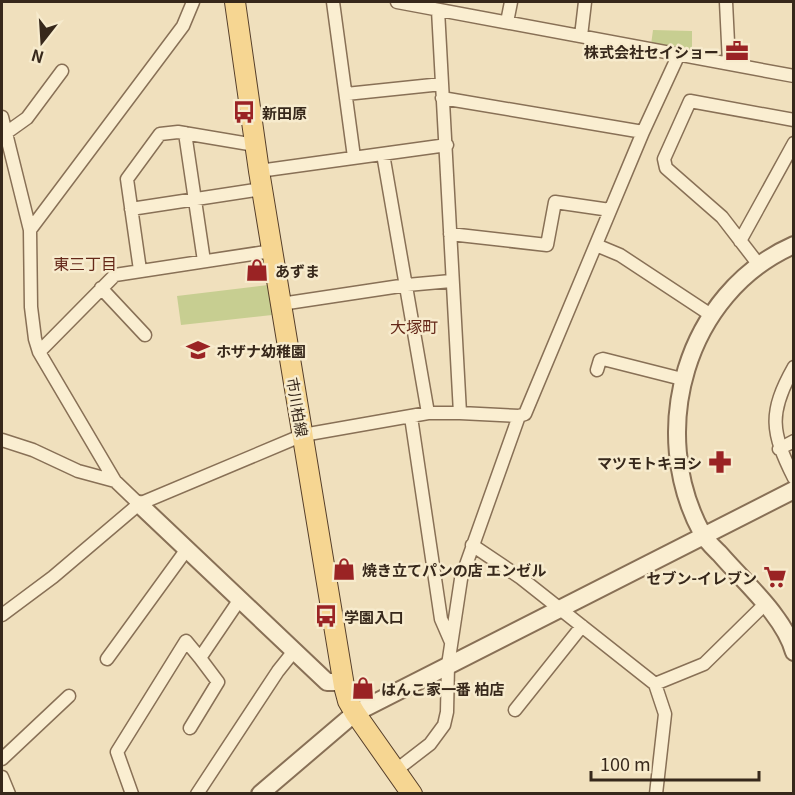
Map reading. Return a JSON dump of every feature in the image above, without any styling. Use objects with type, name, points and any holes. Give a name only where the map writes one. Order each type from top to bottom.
[{"type":"main road","name":"市川柏線","points":[[235,2],[260,180],[343,682],[348,701],[355,713],[412,794]]},
{"type":"street","points":[[30,230],[183,26],[194,2]]},
{"type":"street","points":[[333,2],[354,157]]},
{"type":"street","points":[[397,2],[794,76]]},
{"type":"street","points":[[507,22],[511,2]]},
{"type":"street","points":[[581,36],[585,2]]},
{"type":"street","points":[[726,2],[729,63]]},
{"type":"street","points":[[438,10],[460,412]]},
{"type":"street","points":[[2,615],[52,577],[139,504],[303,435],[428,413],[460,412],[519,416],[525,414],[643,132],[679,54]]},
{"type":"street","points":[[6,133],[27,118],[62,70]]},
{"type":"street","points":[[346,94],[442,84]]},
{"type":"street","points":[[442,98],[643,132]]},
{"type":"street","points":[[759,265],[723,217],[666,168],[664,159],[690,101],[794,120]]},
{"type":"street","points":[[2,117],[30,230],[31,307],[39,351],[115,481],[327,682],[343,682]]},
{"type":"street","points":[[140,270],[127,179],[160,134],[185,133],[255,145]]},
{"type":"street","points":[[185,133],[204,261]]},
{"type":"street","points":[[740,241],[794,143]]},
{"type":"street","points":[[131,209],[195,199],[354,157],[447,146]]},
{"type":"street","points":[[383,154],[428,413]]},
{"type":"street","points":[[450,234],[547,245],[555,202],[610,210]]},
{"type":"street","points":[[596,244],[620,255],[711,315]]},
{"type":"street","points":[[794,246],[759,265],[722,300],[711,315],[698,339],[682,379],[676,421],[680,472],[702,535],[765,604],[789,626],[794,652]]},
{"type":"street","points":[[39,351],[115,274],[272,251]]},
{"type":"street","points":[[281,304],[407,285],[452,281]]},
{"type":"street","points":[[101,288],[145,335]]},
{"type":"street","points":[[597,370],[600,360],[603,359],[682,379]]},
{"type":"street","points":[[794,367],[778,398],[776,428],[779,449],[794,478]]},
{"type":"street","points":[[395,771],[430,744],[444,726],[447,712],[448,665],[461,579],[519,416]]},
{"type":"street","points":[[411,417],[441,620],[451,643]]},
{"type":"street","points":[[2,440],[33,450],[78,471],[115,481]]},
{"type":"street","points":[[779,449],[794,441]]},
{"type":"street","points":[[260,794],[355,713],[794,490]]},
{"type":"street","points":[[472,545],[521,578],[655,684],[664,714],[656,794]]},
{"type":"street","points":[[107,658],[187,549]]},
{"type":"street","points":[[200,658],[240,599]]},
{"type":"street","points":[[655,684],[704,664],[765,604]]},
{"type":"street","points":[[515,710],[582,626]]},
{"type":"street","points":[[132,794],[117,752],[186,641],[218,682],[189,728]]},
{"type":"street","points":[[197,794],[278,671],[294,651]]},
{"type":"street","points":[[2,759],[69,696]]},
{"type":"street","points":[[2,777],[9,794]]},
{"type":"green space","points":[[653,30],[692,31],[692,53],[651,45]]},
{"type":"green space","points":[[268,285],[272,315],[181,325],[177,296]]},
{"type":"place","name":"株式会社セイショー","points":[[737,51]]},
{"type":"place","name":"新田原","points":[[244,112]]},
{"type":"place","name":"あずま","points":[[257,270]]},
{"type":"place","name":"ホザナ幼稚園","points":[[198,350]]},
{"type":"place","name":"マツモトキヨシ","points":[[720,462]]},
{"type":"place","name":"焼き立てパンの店 エンゼル","points":[[344,569]]},
{"type":"place","name":"セブン-イレブン","points":[[775,577]]},
{"type":"place","name":"学園入口","points":[[326,616]]},
{"type":"place","name":"はんこ家一番 柏店","points":[[363,688]]},
{"type":"district","name":"東三丁目","points":[[85,263]]},
{"type":"district","name":"大塚町","points":[[414,326]]}]
